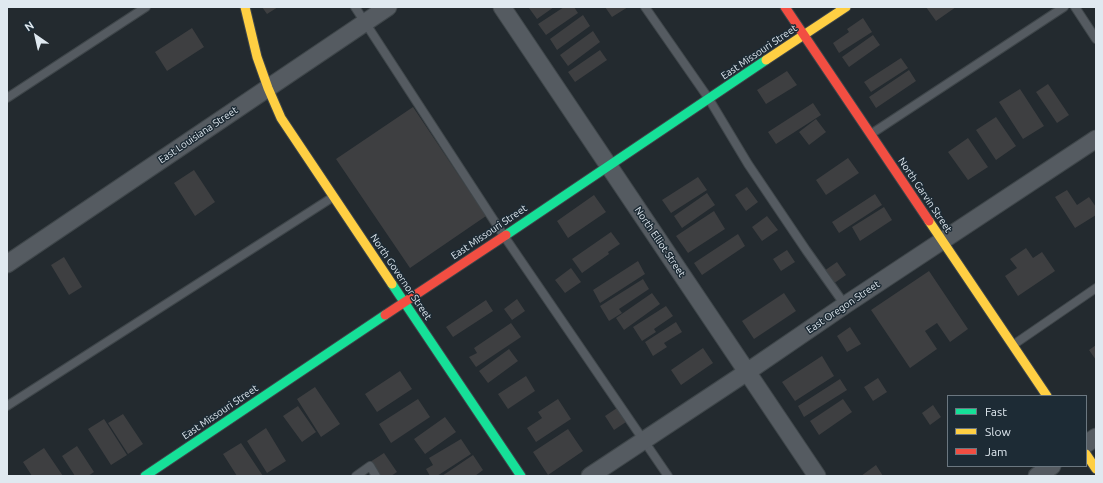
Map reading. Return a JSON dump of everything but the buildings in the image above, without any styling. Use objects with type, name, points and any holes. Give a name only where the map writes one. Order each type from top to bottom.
[{"type":"main road","name":"North Governor Street","points":[[245,7],[257,57],[281,118],[520,476]]},
{"type":"main road","name":"North Garvin Street","points":[[785,7],[1046,395]]},
{"type":"main road","name":"East Missouri Street","points":[[145,476],[846,7]]},
{"type":"main road","points":[[1087,456],[1096,469]]},
{"type":"street","name":"East Louisiana Street","points":[[7,264],[388,7]]},
{"type":"street","name":"North Elliot Street","points":[[502,7],[817,476]]},
{"type":"street","name":"East Oregon Street","points":[[590,476],[1096,138]]},
{"type":"street","points":[[1087,443],[1096,437]]},
{"type":"street","points":[[1037,476],[1050,467]]},
{"type":"lane","points":[[7,98],[146,7]]},
{"type":"lane","points":[[355,7],[504,236],[668,476]]},
{"type":"lane","points":[[645,7],[709,99],[748,164],[845,305]]},
{"type":"lane","points":[[870,134],[1064,7]]},
{"type":"lane","points":[[1075,7],[1096,39]]},
{"type":"lane","points":[[7,406],[333,197]]},
{"type":"lane","points":[[1012,345],[1096,288]]},
{"type":"lane","points":[[356,476],[370,466],[376,476]]},
{"type":"traffic: fast","points":[[506,235],[766,60]]},
{"type":"traffic: fast","points":[[392,284],[521,476]]},
{"type":"traffic: fast","points":[[145,476],[385,315]]},
{"type":"traffic: slow","points":[[245,7],[257,57],[281,118],[392,284]]},
{"type":"traffic: slow","points":[[766,60],[846,7]]},
{"type":"traffic: slow","points":[[929,221],[1046,395]]},
{"type":"traffic: slow","points":[[1087,456],[1096,469]]},
{"type":"traffic: jam","points":[[785,7],[929,221]]},
{"type":"traffic: jam","points":[[385,315],[506,235]]}]
